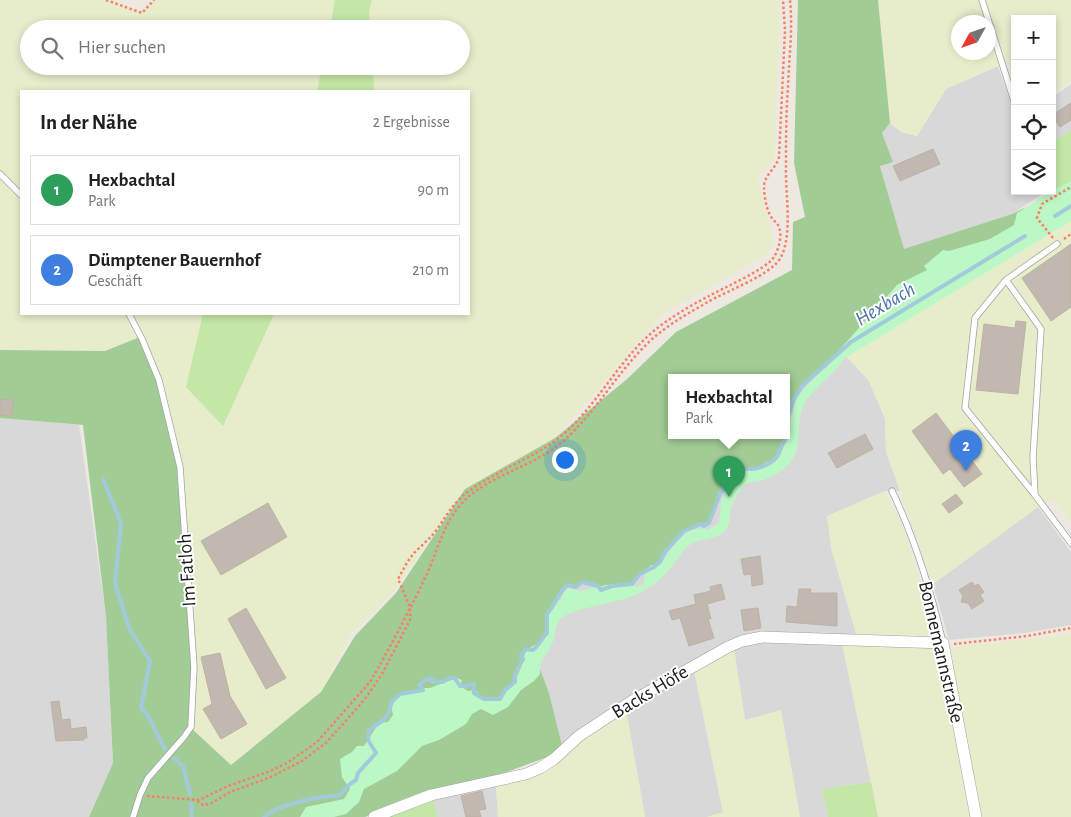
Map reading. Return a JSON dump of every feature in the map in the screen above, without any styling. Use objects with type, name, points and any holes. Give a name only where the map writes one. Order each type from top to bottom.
[{"type":"street","name":"Backs Höfe","points":[[374,817],[431,795],[526,774],[540,768],[554,759],[579,736],[632,700],[742,641],[762,637],[943,643]]},
{"type":"street","name":"Bonnemannstraße","points":[[943,643],[976,817]]},
{"type":"lane","points":[[982,0],[1011,91]]},
{"type":"lane","points":[[0,174],[20,194]]},
{"type":"lane","points":[[1057,244],[1006,280],[975,318],[965,408],[1071,543]]},
{"type":"lane","points":[[1006,280],[1041,329],[1033,458],[1035,495]]},
{"type":"lane","name":"Im Fatloh","points":[[129,315],[142,339],[158,380],[180,467],[194,666],[191,727],[148,778],[133,817]]},
{"type":"lane","name":"Bonnemannstraße","points":[[892,491],[904,517],[935,610],[943,643]]},
{"type":"path","points":[[106,0],[142,13],[154,0]]},
{"type":"path","points":[[140,795],[197,801],[203,805],[210,804],[230,792],[271,777],[289,768],[322,747],[365,699],[378,680],[410,620],[410,608],[398,579],[412,555],[437,530],[448,512],[463,494],[481,482],[546,447],[569,430],[630,354],[650,334],[667,321],[706,297],[764,266],[774,258],[780,237],[780,229],[769,215],[764,188],[765,180],[779,157],[786,31],[783,0]]},
{"type":"path","points":[[197,801],[228,786],[268,772],[299,756],[317,742],[370,682],[410,608],[427,573],[442,535],[455,511],[467,498],[483,486],[530,463],[560,444],[586,419],[622,372],[653,338],[709,301],[766,272],[778,262],[784,250],[787,232],[788,88],[792,31],[790,0]]},
{"type":"path","points":[[1071,187],[1042,204],[1037,218],[1057,244],[1071,234]]},
{"type":"path","points":[[943,643],[952,644],[1027,636],[1071,628]]},
{"type":"shaded area","points":[[998,66],[1011,103],[1011,195],[1041,195],[1012,214],[904,250],[880,165],[893,162],[881,133],[890,123],[901,132],[917,136],[946,89]]},
{"type":"shaded area","points":[[1071,84],[1071,130],[1056,139],[1056,105],[1056,95]]},
{"type":"shaded area","points":[[841,348],[843,353],[869,381],[885,419],[886,452],[900,491],[884,491],[831,548],[857,637],[842,643],[871,782],[822,789],[828,817],[800,817],[781,711],[745,720],[734,649],[694,670],[723,813],[707,817],[645,817],[626,710],[562,745],[549,693],[533,650],[536,649],[540,640],[547,633],[547,615],[556,604],[560,593],[567,587],[575,586],[582,582],[611,586],[632,585],[637,575],[661,562],[665,552],[683,531],[711,522],[717,496],[731,486],[735,472],[760,468],[766,462],[778,456],[779,447],[784,439],[790,439],[790,407],[794,397]]},
{"type":"shaded area","points":[[0,418],[79,425],[106,616],[113,763],[89,817],[0,817]]},
{"type":"shaded area","points":[[1038,507],[1071,552],[1071,625],[1025,633],[949,640],[933,584]]},
{"type":"shaded area","points":[[496,785],[498,817],[437,817],[434,800]]},
{"type":"green space","points":[[0,0],[110,0],[142,12],[153,0],[779,0],[774,159],[757,178],[774,243],[766,254],[663,314],[555,438],[465,489],[394,591],[350,635],[321,692],[231,765],[191,728],[140,337],[105,351],[0,350]]},
{"type":"green space","points":[[335,0],[372,0],[369,11],[370,20],[332,20]]},
{"type":"green space","points":[[798,0],[878,0],[890,123],[882,133],[893,162],[880,166],[904,249],[1012,214],[1024,208],[1033,234],[841,349],[794,397],[790,407],[790,374],[668,374],[668,439],[785,439],[774,461],[766,462],[760,468],[735,472],[731,486],[717,496],[711,522],[683,531],[665,552],[661,562],[637,575],[632,585],[611,586],[602,590],[599,585],[582,582],[575,586],[567,587],[561,593],[547,615],[547,633],[540,640],[536,649],[533,650],[549,693],[562,745],[553,755],[490,778],[442,788],[365,817],[89,817],[113,763],[106,616],[83,425],[0,418],[0,350],[105,351],[140,337],[158,380],[179,466],[192,666],[191,728],[231,765],[321,692],[355,636],[396,593],[465,489],[555,438],[626,380],[676,332],[792,270],[793,222],[805,217],[794,163]]},
{"type":"green space","points":[[878,0],[1071,0],[1071,81],[1056,90],[1056,15],[1011,15],[1011,71],[1008,62],[946,89],[917,136],[901,132],[890,123]]},
{"type":"green space","points":[[320,75],[373,75],[374,90],[317,90]]},
{"type":"green space","points":[[1071,130],[1071,211],[1056,202],[1053,195],[1056,195],[1056,139]]},
{"type":"green space","points":[[1071,181],[1071,221],[845,358],[805,403],[800,417],[797,447],[791,461],[767,479],[749,483],[743,487],[733,502],[729,525],[726,530],[714,537],[691,544],[663,576],[643,591],[631,597],[583,609],[563,617],[558,622],[552,644],[542,661],[540,674],[521,690],[508,707],[493,715],[481,709],[472,714],[466,724],[439,740],[422,746],[397,771],[364,789],[359,802],[346,814],[334,817],[300,817],[306,807],[344,799],[350,789],[342,777],[340,759],[352,752],[357,746],[364,746],[379,723],[388,722],[393,715],[391,705],[404,692],[415,693],[423,688],[430,688],[456,678],[462,680],[460,686],[468,691],[475,690],[484,699],[493,701],[508,689],[515,679],[527,650],[542,639],[550,611],[562,599],[563,593],[568,588],[580,591],[606,585],[629,584],[637,587],[644,584],[645,572],[651,565],[658,566],[685,534],[699,528],[708,530],[719,523],[721,501],[727,491],[746,471],[762,469],[780,455],[787,439],[790,439],[790,418],[793,414],[794,401],[818,373],[827,368],[835,355],[897,285],[927,270],[924,266],[943,250],[949,251],[990,239],[1014,225],[1017,213],[1046,195],[1056,195],[1056,189]]},
{"type":"green space","points":[[1071,211],[1071,521],[1053,499],[1038,507],[933,584],[886,452],[885,419],[869,381],[843,353]]},
{"type":"green space","points":[[203,315],[274,315],[223,426],[186,387]]},
{"type":"green space","points":[[884,491],[902,524],[934,625],[934,649],[1071,633],[1071,817],[878,817],[842,643],[857,637],[831,548],[827,516]]},
{"type":"green space","points":[[734,649],[745,720],[781,710],[800,817],[707,817],[723,812],[694,670]]},
{"type":"green space","points":[[626,710],[645,817],[498,817],[496,785],[527,778],[590,732]]},
{"type":"green space","points":[[871,782],[878,817],[828,817],[822,789]]},
{"type":"green space","points":[[434,800],[437,817],[385,817]]},
{"type":"building","points":[[1071,103],[1071,120],[1060,127],[1056,121],[1056,112]]},
{"type":"building","points":[[933,149],[940,164],[900,181],[893,166]]},
{"type":"building","points":[[1071,244],[1071,307],[1051,321],[1022,278]]},
{"type":"building","points":[[1016,321],[1026,322],[1018,394],[976,390],[984,324],[1015,328]]},
{"type":"building","points":[[0,399],[13,400],[12,416],[0,415]]},
{"type":"building","points":[[936,413],[982,474],[964,487],[950,469],[943,474],[912,431]]},
{"type":"building","points":[[865,434],[873,449],[837,468],[828,453]]},
{"type":"building","points":[[956,494],[963,503],[949,513],[942,504]]},
{"type":"building","points":[[268,503],[287,537],[221,575],[201,541]]},
{"type":"building","points":[[760,556],[763,584],[752,586],[751,574],[744,575],[741,559]]},
{"type":"building","points":[[972,582],[975,586],[978,584],[984,592],[980,595],[984,601],[972,609],[968,603],[961,602],[963,596],[959,590]]},
{"type":"building","points":[[721,584],[725,599],[707,604],[711,619],[708,619],[714,638],[689,646],[680,618],[672,620],[669,611],[696,604],[694,595],[711,591],[710,587]]},
{"type":"building","points":[[799,589],[811,589],[810,593],[837,593],[837,626],[786,622],[787,606],[797,607]]},
{"type":"building","points":[[246,608],[286,678],[266,689],[228,619]]},
{"type":"building","points":[[758,608],[761,628],[744,631],[741,610]]},
{"type":"building","points":[[220,653],[230,696],[247,724],[221,739],[203,709],[212,704],[201,657]]},
{"type":"building","points":[[59,701],[62,720],[70,719],[71,729],[86,727],[87,738],[83,738],[84,740],[56,741],[51,702]]},
{"type":"building","points":[[482,791],[486,809],[479,810],[481,817],[466,817],[461,796]]},
{"type":"waterway","name":"Hexbach","points":[[1055,216],[1071,206]]},
{"type":"waterway","name":"Hexbach","points":[[790,411],[794,399],[803,385],[851,342],[1025,236]]},
{"type":"waterway","name":"Hexbach","points":[[264,817],[279,808],[289,805],[321,797],[339,796],[356,780],[358,773],[376,753],[368,740],[369,730],[385,719],[392,701],[400,694],[423,690],[419,685],[425,680],[431,678],[431,681],[443,682],[454,677],[460,686],[474,684],[474,693],[484,699],[500,699],[505,690],[515,682],[515,674],[523,659],[521,655],[526,649],[535,649],[547,633],[547,614],[567,585],[576,587],[582,582],[598,586],[601,590],[612,586],[632,584],[640,574],[660,562],[665,552],[684,531],[709,523],[721,491],[731,484],[736,472],[746,468],[759,468],[773,461],[778,455],[785,439]]},
{"type":"waterway","points":[[103,479],[121,523],[115,583],[129,628],[150,661],[141,708],[148,716],[165,749]]},
{"type":"waterway","points":[[174,758],[183,766],[190,794]]},
{"type":"waterway","points":[[191,804],[192,817]]},
{"type":"place","name":"Dümptener Bauernhof","points":[[966,471]]},
{"type":"place","name":"Hexbachtal","points":[[729,497]]}]
